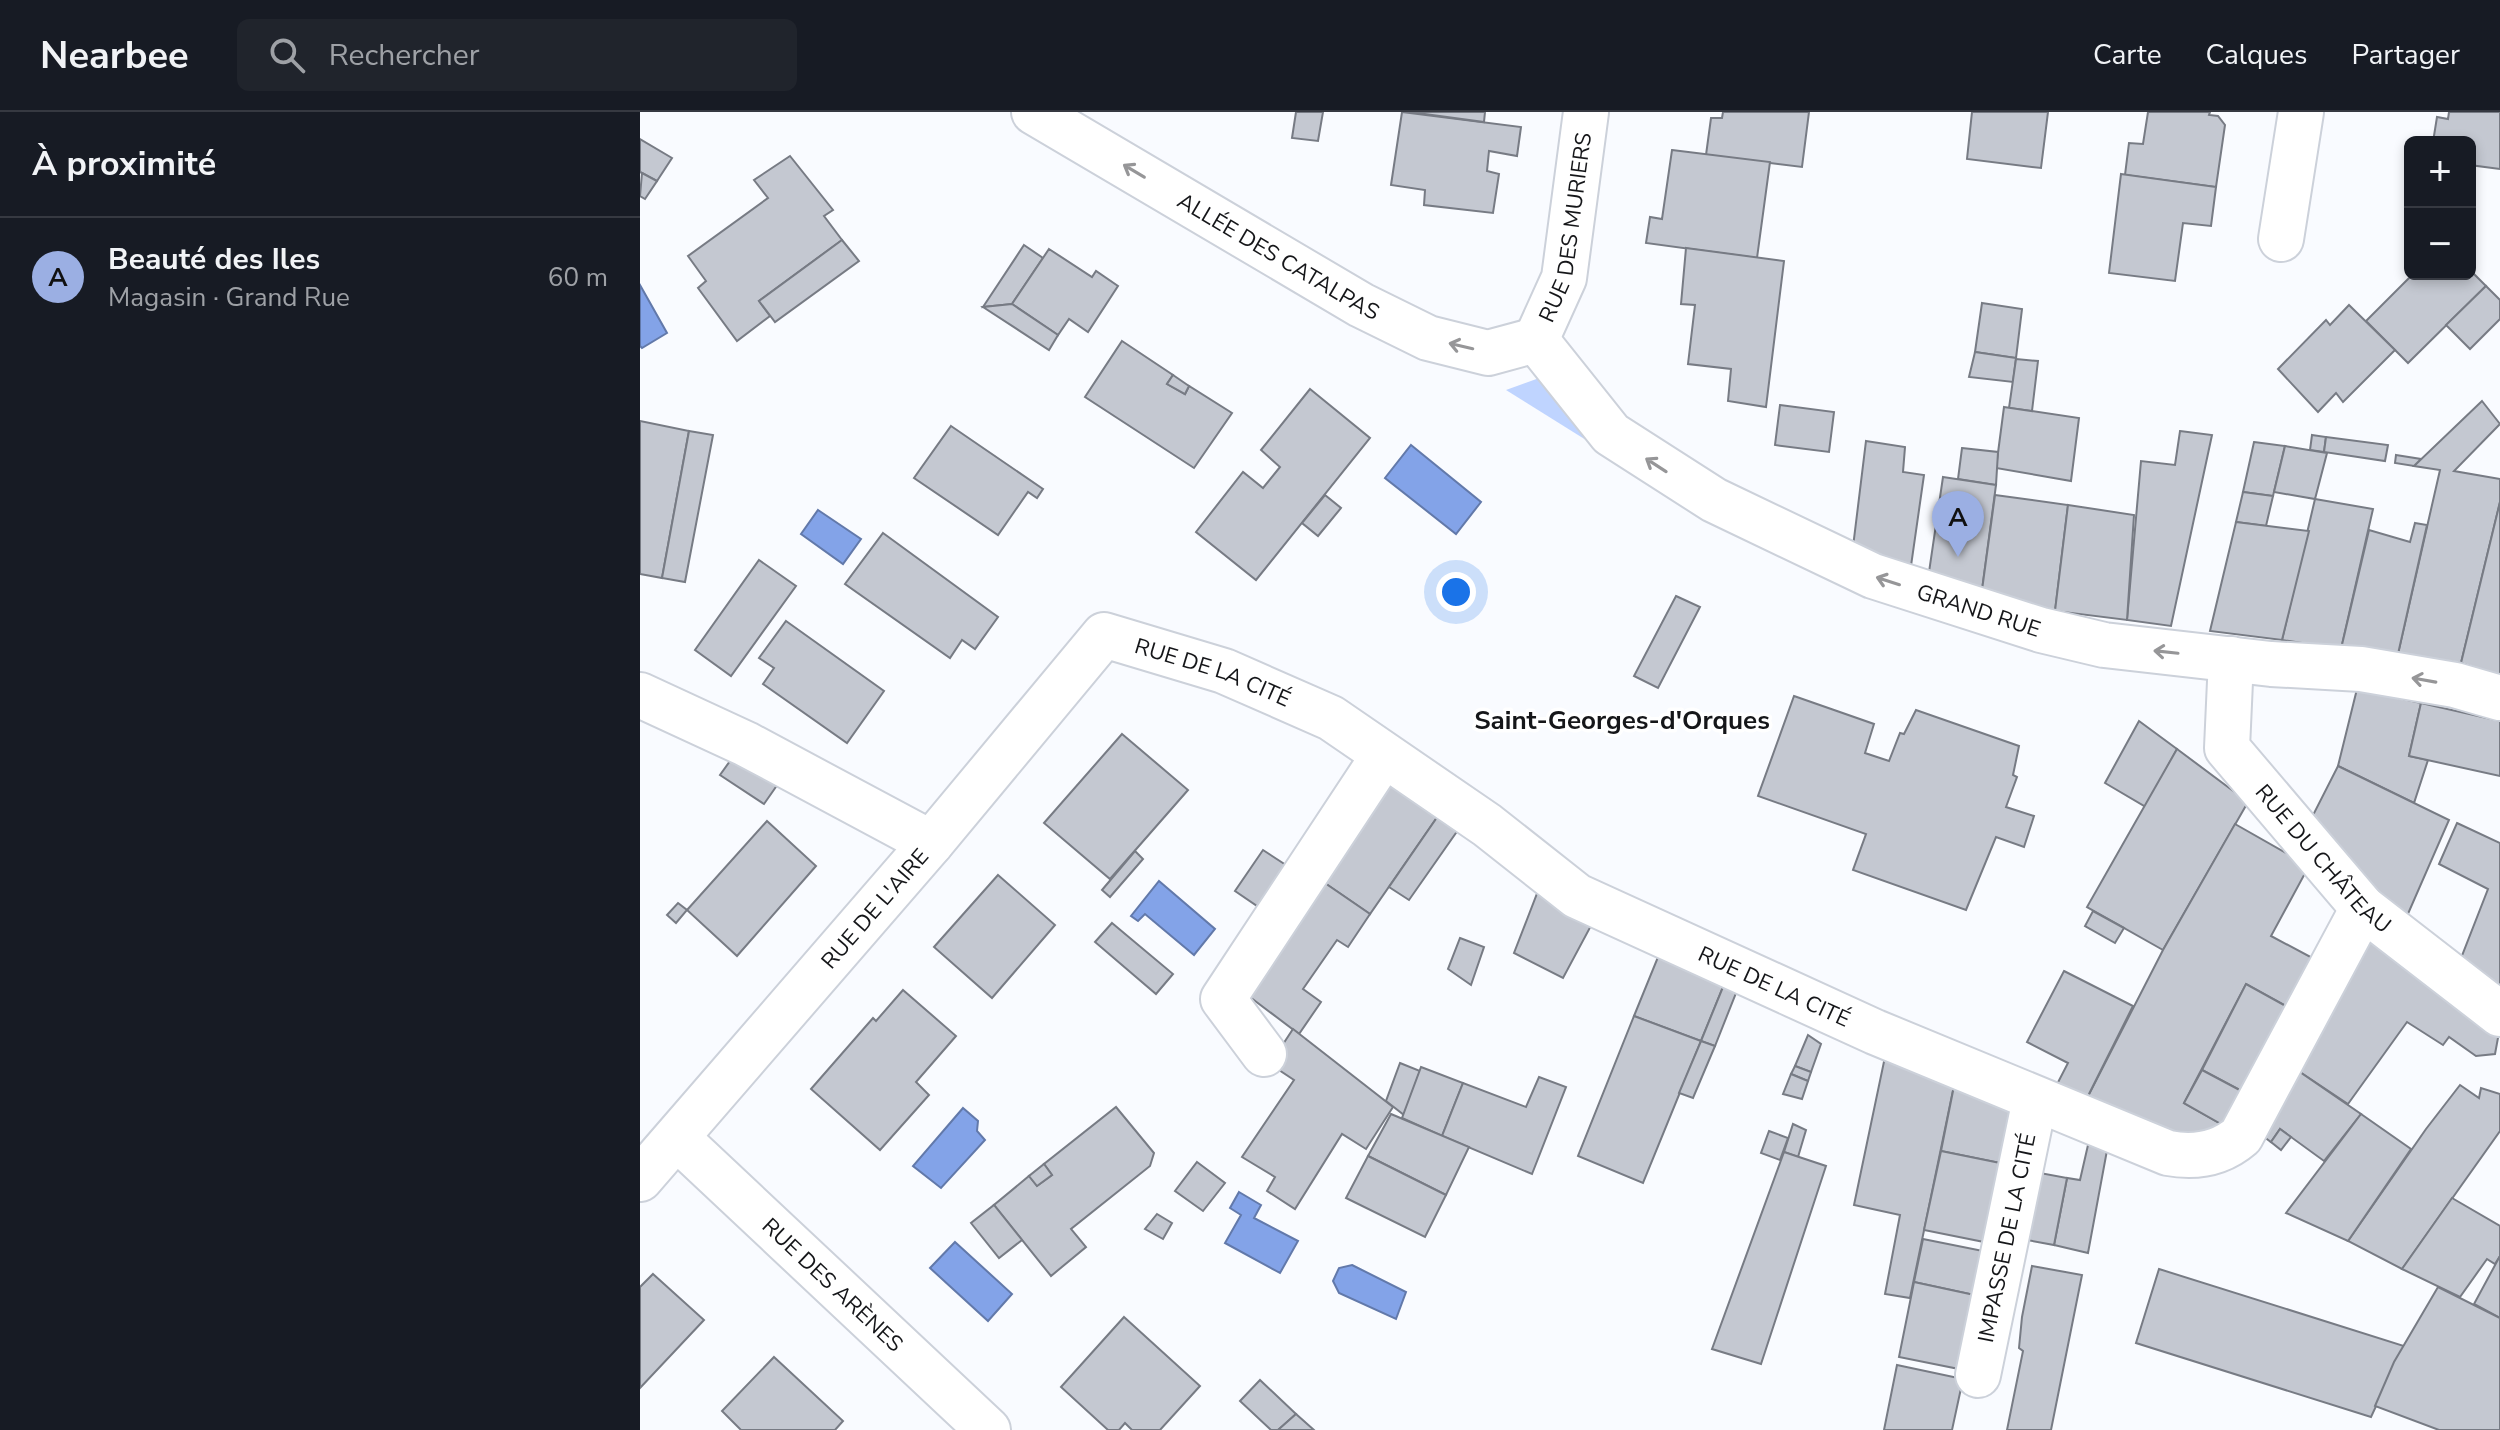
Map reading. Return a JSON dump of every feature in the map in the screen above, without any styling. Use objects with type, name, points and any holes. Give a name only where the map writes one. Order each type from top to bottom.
[{"type":"street","name":"ALLÉE DES CATALPAS","points":[[1034,112],[1361,305],[1428,338],[1488,353],[1536,340]]},
{"type":"street","name":"RUE DES MURIERS","points":[[1536,340],[1564,278],[1586,112]]},
{"type":"street","points":[[2281,239],[2301,112]]},
{"type":"street","name":"GRAND RUE","points":[[1536,340],[1611,434],[1714,500],[1873,576],[2041,630],[2104,645],[2361,669],[2455,685],[2500,698]]},
{"type":"street","name":"RUE DE LA CITÉ","points":[[1104,635],[1224,671],[1331,718],[1487,825],[1577,896],[1875,1032],[2168,1153],[2186,1157],[2231,1145],[2249,1124],[2363,908]]},
{"type":"street","name":"RUE DE L'AIRE","points":[[640,1179],[931,843],[1104,635]]},
{"type":"street","name":"RUE DU CHÂTEAU","points":[[2231,659],[2227,748],[2363,908],[2500,1014]]},
{"type":"street","points":[[640,695],[746,744],[931,843]]},
{"type":"street","points":[[1264,1054],[1223,999],[1384,755]]},
{"type":"street","name":"IMPASSE DE LA CITÉ","points":[[1978,1375],[2035,1099]]},
{"type":"street","name":"RUE DES ARÈNES","points":[[677,1138],[988,1430]]},
{"type":"shaded area","points":[[640,285],[667,333],[642,348],[640,346]]},
{"type":"shaded area","points":[[1542,377],[1602,450],[1506,390]]},
{"type":"shaded area","points":[[1411,445],[1481,502],[1456,534],[1385,478]]},
{"type":"shaded area","points":[[818,510],[861,539],[843,564],[801,534]]},
{"type":"shaded area","points":[[1159,881],[1215,929],[1194,955],[1145,914],[1138,921],[1131,916]]},
{"type":"shaded area","points":[[963,1108],[978,1121],[977,1131],[985,1140],[941,1188],[913,1166]]},
{"type":"shaded area","points":[[1239,1192],[1261,1205],[1254,1218],[1298,1241],[1280,1273],[1225,1243],[1241,1215],[1230,1208]]},
{"type":"shaded area","points":[[955,1242],[1012,1294],[988,1321],[930,1268]]},
{"type":"shaded area","points":[[1352,1265],[1406,1292],[1396,1319],[1339,1293],[1333,1281],[1339,1268]]},
{"type":"building","points":[[1296,112],[1323,112],[1318,141],[1292,138]]},
{"type":"building","points":[[1402,112],[1521,127],[1517,156],[1489,151],[1487,171],[1499,174],[1493,213],[1424,205],[1425,190],[1391,185]]},
{"type":"building","points":[[1410,112],[1485,112],[1484,122]]},
{"type":"building","points":[[1723,112],[1809,112],[1802,167],[1706,155],[1711,118],[1722,118]]},
{"type":"building","points":[[1972,112],[2048,112],[2041,168],[1967,159]]},
{"type":"building","points":[[2148,112],[2210,112],[2209,115],[2218,116],[2225,125],[2216,187],[2125,175],[2129,143],[2143,144]]},
{"type":"building","points":[[2449,112],[2500,112],[2500,169],[2476,166],[2476,136],[2434,136],[2437,117],[2448,119]]},
{"type":"building","points":[[640,139],[672,158],[657,181],[640,172]]},
{"type":"building","points":[[1672,150],[1770,162],[1757,258],[1646,243],[1650,217],[1662,219]]},
{"type":"building","points":[[790,156],[833,210],[824,216],[842,240],[759,301],[770,316],[737,341],[698,288],[706,281],[688,256],[768,198],[754,180]]},
{"type":"building","points":[[642,173],[657,181],[645,199],[640,196]]},
{"type":"building","points":[[2121,174],[2216,187],[2211,226],[2183,223],[2175,281],[2109,273]]},
{"type":"building","points":[[842,240],[859,261],[775,322],[759,301]]},
{"type":"building","points":[[1024,245],[1043,258],[1012,304],[983,307]]},
{"type":"building","points":[[1686,248],[1784,261],[1766,407],[1728,401],[1731,369],[1688,364],[1695,305],[1681,304]]},
{"type":"building","points":[[1049,249],[1092,277],[1096,271],[1118,286],[1088,332],[1069,319],[1058,335],[1012,304]]},
{"type":"building","points":[[2476,276],[2486,286],[2408,363],[2366,321],[2407,280],[2476,280]]},
{"type":"building","points":[[2486,286],[2500,300],[2500,319],[2470,349],[2446,325]]},
{"type":"building","points":[[1982,303],[2022,309],[2016,358],[1975,352]]},
{"type":"building","points":[[1012,304],[1058,335],[1049,350],[983,307]]},
{"type":"building","points":[[2349,305],[2395,350],[2343,402],[2336,393],[2318,412],[2278,369],[2326,320],[2330,325]]},
{"type":"building","points":[[1122,341],[1173,375],[1167,384],[1185,394],[1189,386],[1232,413],[1194,468],[1085,397]]},
{"type":"building","points":[[1975,352],[2016,358],[2013,382],[1969,377]]},
{"type":"building","points":[[2016,359],[2038,361],[2032,411],[2009,408]]},
{"type":"building","points":[[1173,375],[1189,386],[1185,394],[1167,384]]},
{"type":"building","points":[[1310,389],[1370,438],[1256,580],[1196,532],[1243,472],[1263,488],[1280,467],[1261,450]]},
{"type":"building","points":[[2482,401],[2500,424],[2454,471],[2500,479],[2500,502],[2461,663],[2398,654],[2440,470],[2414,466]]},
{"type":"building","points":[[1780,405],[1834,412],[1829,452],[1775,445]]},
{"type":"building","points":[[2004,407],[2079,418],[2071,481],[1996,468]]},
{"type":"building","points":[[640,421],[689,431],[662,578],[640,574]]},
{"type":"building","points":[[951,426],[1043,489],[1037,498],[1028,492],[998,535],[914,478]]},
{"type":"building","points":[[689,431],[713,435],[685,582],[662,578]]},
{"type":"building","points":[[2180,431],[2212,435],[2171,626],[2127,620],[2141,461],[2175,465]]},
{"type":"building","points":[[2312,435],[2326,437],[2324,452],[2310,450]]},
{"type":"building","points":[[2326,437],[2388,445],[2385,461],[2324,452]]},
{"type":"building","points":[[1866,441],[1905,447],[1903,472],[1924,475],[1911,566],[1853,547]]},
{"type":"building","points":[[2254,442],[2285,446],[2273,496],[2243,492]]},
{"type":"building","points":[[2285,446],[2327,453],[2315,499],[2274,492]]},
{"type":"building","points":[[1962,448],[1998,452],[1996,485],[1958,479]]},
{"type":"building","points":[[2396,455],[2421,459],[2414,466],[2395,463]]},
{"type":"building","points":[[1943,477],[1996,485],[1982,590],[1929,572]]},
{"type":"building","points":[[2243,492],[2273,496],[2266,526],[2236,522]]},
{"type":"building","points":[[1325,495],[1341,508],[1318,536],[1302,523]]},
{"type":"building","points":[[1995,495],[2068,505],[2055,611],[1982,590]]},
{"type":"building","points":[[2315,499],[2373,509],[2341,649],[2282,640]]},
{"type":"building","points":[[2500,502],[2500,676],[2461,663]]},
{"type":"building","points":[[2068,505],[2134,515],[2127,620],[2055,611]]},
{"type":"building","points":[[2236,522],[2309,531],[2282,640],[2210,631]]},
{"type":"building","points":[[2415,523],[2427,525],[2398,654],[2341,649],[2369,530],[2410,542]]},
{"type":"building","points":[[883,533],[998,617],[975,649],[962,640],[950,658],[845,584]]},
{"type":"building","points":[[759,560],[796,586],[731,676],[695,650]]},
{"type":"building","points":[[1676,596],[1700,607],[1658,688],[1634,676]]},
{"type":"building","points":[[786,621],[884,691],[847,743],[763,684],[774,668],[759,658]]},
{"type":"building","points":[[2357,689],[2421,703],[2409,756],[2428,760],[2414,803],[2338,766]]},
{"type":"building","points":[[1794,696],[1874,724],[1865,753],[1889,761],[1900,733],[1904,734],[1916,710],[2019,746],[2013,775],[2017,777],[2006,807],[2034,816],[2024,847],[1996,837],[1966,910],[1853,870],[1866,834],[1758,796]]},
{"type":"building","points":[[2421,703],[2500,721],[2500,776],[2409,756]]},
{"type":"building","points":[[2139,721],[2177,749],[2146,807],[2105,783]]},
{"type":"building","points":[[1122,734],[1188,790],[1110,879],[1044,823]]},
{"type":"building","points":[[2177,749],[2248,802],[2163,950],[2087,907]]},
{"type":"building","points":[[735,754],[780,781],[764,804],[720,775]]},
{"type":"building","points":[[2338,766],[2449,820],[2404,923],[2309,823]]},
{"type":"building","points":[[1388,779],[1438,816],[1370,914],[1319,879]]},
{"type":"building","points":[[1438,816],[1458,830],[1409,900],[1389,887]]},
{"type":"building","points":[[767,821],[816,866],[737,956],[687,910]]},
{"type":"building","points":[[2457,823],[2500,843],[2500,996],[2458,966],[2488,889],[2439,864]]},
{"type":"building","points":[[2235,824],[2309,866],[2271,936],[2318,961],[2293,1010],[2246,984],[2184,1103],[2228,1128],[2171,1139],[2083,1106],[2163,950]]},
{"type":"building","points":[[1263,850],[1292,869],[1263,910],[1235,891]]},
{"type":"building","points":[[1135,851],[1143,859],[1110,897],[1102,890]]},
{"type":"building","points":[[998,875],[1055,925],[992,998],[934,947]]},
{"type":"building","points":[[1319,879],[1370,914],[1348,947],[1337,940],[1303,989],[1321,1002],[1299,1034],[1242,991]]},
{"type":"building","points":[[1538,891],[1593,922],[1563,978],[1514,953]]},
{"type":"building","points":[[678,903],[687,910],[676,923],[667,915]]},
{"type":"building","points":[[2093,911],[2124,928],[2115,943],[2085,926]]},
{"type":"building","points":[[1112,923],[1173,974],[1156,994],[1095,942]]},
{"type":"building","points":[[2365,933],[2500,1027],[2495,1054],[2476,1056],[2449,1037],[2443,1045],[2407,1022],[2348,1104],[2294,1068]]},
{"type":"building","points":[[1460,938],[1484,947],[1471,985],[1448,969]]},
{"type":"building","points":[[1658,957],[1725,982],[1701,1041],[1634,1016]]},
{"type":"building","points":[[2064,971],[2133,1006],[2083,1106],[2052,1094],[2068,1063],[2027,1042]]},
{"type":"building","points":[[1725,982],[1738,988],[1715,1046],[1701,1041]]},
{"type":"building","points":[[2246,984],[2293,1010],[2249,1095],[2202,1070]]},
{"type":"building","points":[[903,990],[956,1036],[916,1082],[929,1095],[880,1150],[811,1089],[873,1018],[876,1021]]},
{"type":"building","points":[[1634,1016],[1701,1041],[1643,1183],[1578,1156]]},
{"type":"building","points":[[1293,1029],[1393,1107],[1366,1149],[1342,1134],[1295,1209],[1267,1191],[1275,1177],[1242,1157],[1294,1080],[1270,1064]]},
{"type":"building","points":[[1808,1035],[1821,1044],[1811,1072],[1795,1066]]},
{"type":"building","points":[[1701,1041],[1715,1046],[1693,1098],[1679,1093]]},
{"type":"building","points":[[1886,1052],[1956,1076],[1910,1298],[1885,1294],[1900,1215],[1854,1205]]},
{"type":"building","points":[[1400,1063],[1420,1071],[1404,1115],[1386,1101]]},
{"type":"building","points":[[1795,1066],[1811,1072],[1808,1081],[1791,1074]]},
{"type":"building","points":[[1421,1067],[1463,1083],[1442,1136],[1402,1118]]},
{"type":"building","points":[[2294,1068],[2361,1114],[2324,1161],[2280,1129],[2271,1142],[2260,1134]]},
{"type":"building","points":[[2202,1070],[2249,1095],[2228,1128],[2184,1103]]},
{"type":"building","points":[[1791,1074],[1808,1081],[1802,1099],[1783,1094]]},
{"type":"building","points":[[1956,1076],[2017,1103],[2005,1164],[1941,1151]]},
{"type":"building","points":[[1539,1077],[1566,1087],[1532,1174],[1442,1136],[1463,1083],[1526,1107]]},
{"type":"building","points":[[2460,1085],[2479,1098],[2481,1088],[2500,1094],[2500,1131],[2402,1269],[2348,1241]]},
{"type":"building","points":[[1116,1107],[1154,1153],[1150,1166],[1071,1229],[1086,1247],[1051,1276],[994,1205],[1029,1176],[1037,1186],[1052,1175],[1044,1164]]},
{"type":"building","points":[[1391,1114],[1469,1147],[1446,1195],[1368,1156]]},
{"type":"building","points":[[2361,1114],[2411,1149],[2348,1241],[2286,1213]]},
{"type":"building","points":[[1793,1124],[1806,1130],[1798,1157],[1784,1152]]},
{"type":"building","points":[[2280,1129],[2291,1137],[2281,1150],[2271,1142]]},
{"type":"building","points":[[1769,1131],[1788,1138],[1780,1160],[1761,1153]]},
{"type":"building","points":[[2088,1145],[2108,1145],[2088,1253],[2054,1245],[2067,1178],[2080,1180]]},
{"type":"building","points":[[1941,1151],[2005,1164],[1989,1243],[1924,1230]]},
{"type":"building","points":[[1784,1152],[1826,1166],[1761,1364],[1712,1349]]},
{"type":"building","points":[[1368,1156],[1446,1195],[1425,1237],[1346,1198]]},
{"type":"building","points":[[1197,1162],[1225,1183],[1203,1211],[1175,1191]]},
{"type":"building","points":[[1044,1164],[1052,1175],[1037,1186],[1029,1176]]},
{"type":"building","points":[[2029,1171],[2067,1178],[2054,1245],[2016,1238]]},
{"type":"building","points":[[2452,1198],[2500,1226],[2500,1256],[2495,1264],[2487,1259],[2460,1297],[2402,1269]]},
{"type":"building","points":[[994,1205],[1022,1240],[999,1258],[971,1223]]},
{"type":"building","points":[[1157,1214],[1172,1223],[1163,1239],[1145,1229]]},
{"type":"building","points":[[1923,1239],[1988,1252],[1979,1296],[1914,1282]]},
{"type":"building","points":[[2500,1256],[2500,1318],[2474,1304]]},
{"type":"building","points":[[2032,1266],[2082,1275],[2051,1430],[2007,1430],[2023,1351],[2019,1348],[2022,1317]]},
{"type":"building","points":[[2159,1269],[2404,1346],[2371,1417],[2136,1343]]},
{"type":"building","points":[[653,1274],[704,1320],[640,1388],[640,1287]]},
{"type":"building","points":[[1914,1282],[1979,1296],[1964,1370],[1899,1357]]},
{"type":"building","points":[[2438,1287],[2500,1318],[2500,1430],[2439,1430],[2375,1406],[2394,1362]]},
{"type":"building","points":[[1124,1317],[1200,1386],[1160,1430],[1132,1430],[1125,1423],[1119,1430],[1108,1430],[1061,1387]]},
{"type":"building","points":[[774,1357],[843,1421],[835,1430],[741,1430],[722,1411]]},
{"type":"building","points":[[1897,1365],[1963,1379],[1952,1430],[1884,1430]]},
{"type":"building","points":[[1260,1380],[1296,1414],[1278,1430],[1271,1430],[1240,1401]]},
{"type":"building","points":[[1296,1414],[1314,1430],[1278,1430]]},
{"type":"place","name":"Beauté des Iles","points":[[1958,557]]},
{"type":"district","name":"Saint-Georges-d'Orques","points":[[1622,720]]}]
